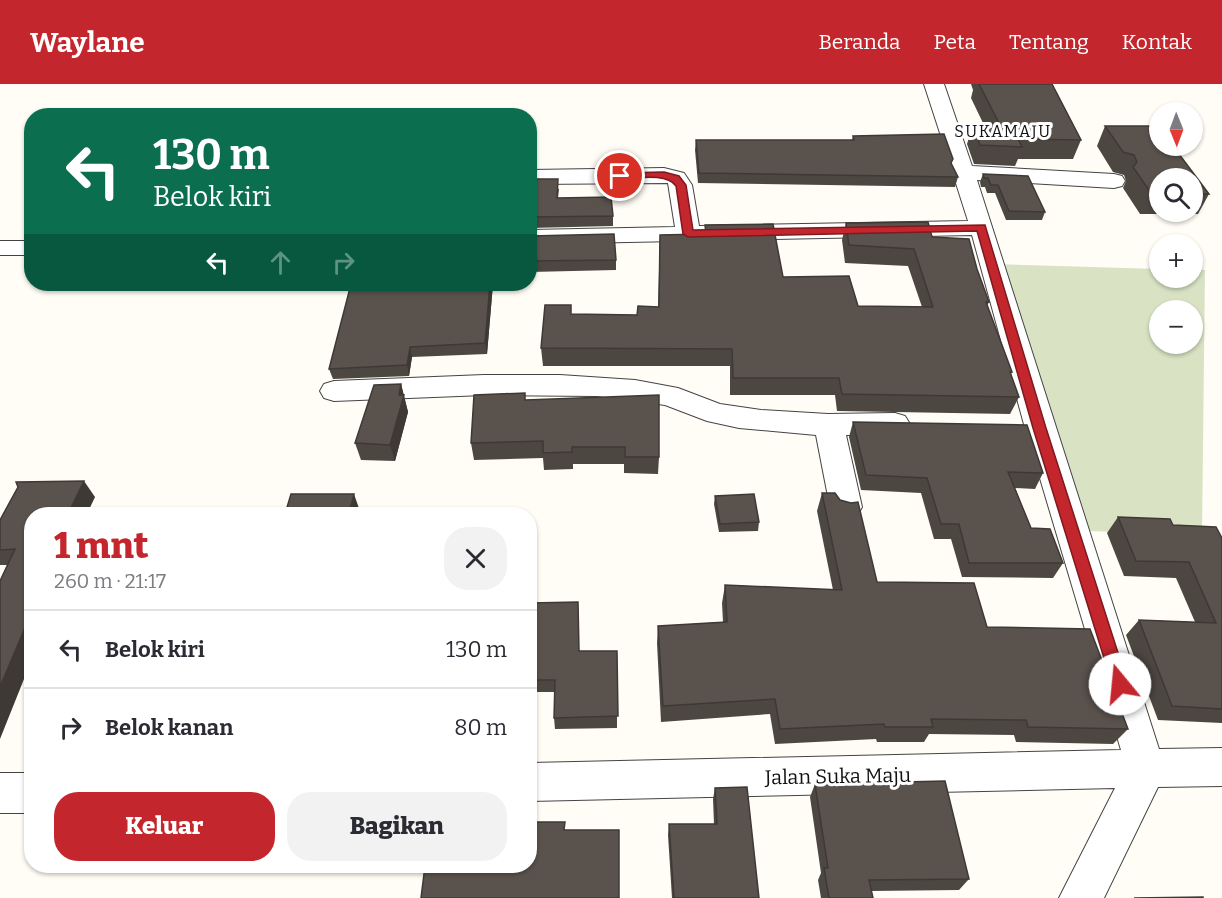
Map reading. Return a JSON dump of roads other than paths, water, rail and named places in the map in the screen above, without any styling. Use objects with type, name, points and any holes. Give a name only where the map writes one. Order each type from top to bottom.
[{"type":"street","points":[[933,84],[961,172],[982,228],[1028,428],[1146,769],[1081,898]]},
{"type":"street","points":[[961,172],[1114,181]]},
{"type":"street","points":[[537,177],[664,175],[676,178],[681,185],[688,234]]},
{"type":"street","points":[[537,237],[982,228]]},
{"type":"street","points":[[0,248],[24,248]]},
{"type":"street","points":[[334,392],[535,384],[604,387],[637,390],[683,400],[715,414],[830,425],[918,424]]},
{"type":"street","points":[[830,425],[846,507]]},
{"type":"street","name":"Jalan Suka Maju","points":[[537,782],[1222,767]]},
{"type":"street","points":[[0,793],[24,793]]},
{"type":"district","name":"SUKAMAJU","points":[[1003,131]]}]
